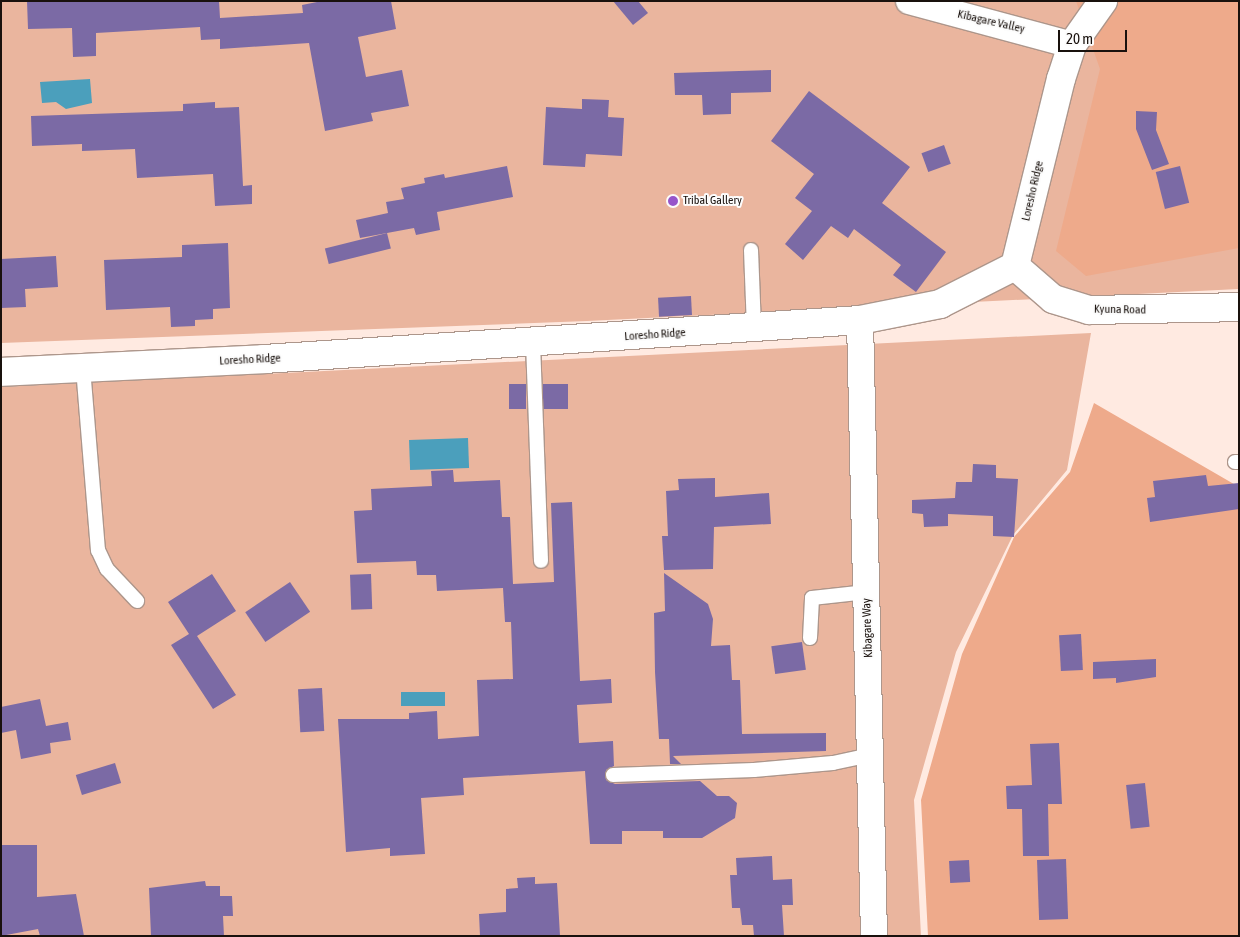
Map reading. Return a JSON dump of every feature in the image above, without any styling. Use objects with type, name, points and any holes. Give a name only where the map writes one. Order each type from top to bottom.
[{"type":"main road","name":"Loresho Ridge","points":[[1,372],[754,329],[860,320],[940,304],[1015,266],[1054,104],[1072,45],[1103,1]]},
{"type":"main road","name":"Kyuna Road","points":[[1015,266],[1053,299],[1089,310],[1239,307]]},
{"type":"street","name":"Kibagare Valley","points":[[909,1],[1072,45]]},
{"type":"street","name":"Kibagare Way","points":[[860,320],[872,754],[874,936]]},
{"type":"lane","points":[[751,250],[754,329]]},
{"type":"lane","points":[[533,343],[541,561]]},
{"type":"lane","points":[[83,368],[98,550],[107,569],[137,602]]},
{"type":"lane","points":[[810,638],[812,598],[868,592]]},
{"type":"lane","points":[[613,775],[774,768],[833,763],[872,754]]},
{"type":"shaded area","points":[[1,1],[1239,1],[1239,289],[587,321],[1,343]]},
{"type":"shaded area","points":[[1076,1],[1239,1],[1239,248],[1086,276],[1056,251],[1100,69]]},
{"type":"shaded area","points":[[1091,333],[1067,470],[1013,535],[956,652],[914,800],[921,936],[1,936],[1,387]]},
{"type":"shaded area","points":[[1094,403],[1239,487],[1239,936],[928,936],[921,800],[962,654],[1014,537],[1070,472]]},
{"type":"water","points":[[90,79],[92,103],[66,109],[56,102],[42,103],[40,82]]},
{"type":"water","points":[[468,438],[469,468],[410,470],[409,440]]},
{"type":"water","points":[[401,692],[445,692],[445,706],[401,706]]},
{"type":"building","points":[[27,1],[219,1],[220,18],[303,13],[302,5],[322,1],[391,1],[396,29],[358,37],[366,77],[402,70],[409,106],[371,113],[373,121],[325,131],[309,43],[220,49],[220,39],[201,40],[200,27],[96,33],[96,56],[73,57],[72,28],[28,29]]},
{"type":"building","points":[[613,1],[638,1],[648,13],[633,25]]},
{"type":"building","points":[[771,70],[771,92],[731,93],[731,114],[703,115],[702,95],[675,95],[674,73]]},
{"type":"building","points":[[809,91],[910,167],[882,203],[946,252],[916,292],[893,275],[901,265],[854,229],[848,238],[831,226],[803,260],[785,244],[812,211],[795,198],[814,174],[771,141]]},
{"type":"building","points":[[582,99],[609,100],[608,117],[624,118],[622,156],[586,154],[585,167],[543,165],[546,107],[582,109]]},
{"type":"building","points":[[215,102],[215,108],[239,107],[243,186],[252,185],[252,204],[215,206],[213,174],[137,178],[135,149],[82,151],[82,144],[32,146],[31,116],[183,111],[183,104]]},
{"type":"building","points":[[1136,111],[1157,112],[1156,130],[1169,164],[1152,170],[1136,129]]},
{"type":"building","points":[[944,145],[951,164],[928,172],[921,153]]},
{"type":"building","points":[[507,166],[513,197],[437,212],[440,230],[416,235],[414,228],[360,238],[356,220],[388,213],[386,202],[404,199],[401,188],[425,183],[424,178],[444,174],[445,178]]},
{"type":"building","points":[[1180,166],[1189,203],[1165,209],[1156,172]]},
{"type":"building","points":[[387,233],[391,249],[329,264],[325,248]]},
{"type":"building","points":[[228,243],[230,308],[213,309],[213,319],[195,320],[195,326],[171,327],[170,307],[106,310],[104,260],[182,257],[182,245]]},
{"type":"building","points":[[56,256],[58,287],[25,289],[26,307],[1,308],[1,259]]},
{"type":"building","points":[[691,296],[692,315],[659,317],[658,298]]},
{"type":"building","points":[[509,384],[526,384],[526,409],[509,409]]},
{"type":"building","points":[[543,384],[568,384],[568,409],[543,409]]},
{"type":"building","points":[[973,464],[996,465],[996,478],[1018,479],[1014,537],[993,536],[993,516],[948,514],[948,526],[924,527],[923,514],[912,513],[912,500],[955,498],[956,482],[972,482]]},
{"type":"building","points":[[453,470],[454,482],[500,480],[502,517],[510,517],[513,584],[554,582],[551,503],[572,502],[580,681],[611,679],[612,703],[577,705],[579,743],[613,741],[614,766],[606,770],[606,780],[615,784],[700,781],[717,796],[729,796],[737,803],[735,818],[702,838],[663,838],[663,831],[622,831],[622,844],[590,844],[585,771],[463,778],[464,795],[421,798],[425,854],[390,856],[390,848],[346,852],[338,719],[409,719],[409,713],[437,711],[438,739],[479,736],[477,680],[513,679],[511,622],[505,622],[503,588],[437,591],[436,575],[417,575],[416,561],[357,563],[354,511],[372,510],[371,489],[432,486],[431,471]]},
{"type":"building","points":[[1206,475],[1208,486],[1239,483],[1239,509],[1150,522],[1147,498],[1155,497],[1153,481]]},
{"type":"building","points":[[715,478],[715,497],[769,493],[771,524],[714,527],[713,569],[664,570],[662,536],[668,536],[666,491],[679,490],[678,479]]},
{"type":"building","points":[[664,573],[708,604],[713,619],[711,646],[730,645],[732,680],[740,680],[742,734],[826,733],[826,751],[673,756],[681,764],[670,764],[669,739],[659,739],[655,672],[654,613],[665,611]]},
{"type":"building","points":[[212,574],[236,611],[197,636],[236,695],[213,709],[171,645],[189,634],[168,602]]},
{"type":"building","points":[[371,574],[372,609],[351,610],[350,575]]},
{"type":"building","points":[[290,582],[310,612],[265,642],[245,612]]},
{"type":"building","points":[[1081,634],[1083,670],[1061,671],[1059,635]]},
{"type":"building","points":[[802,642],[806,670],[775,674],[771,646]]},
{"type":"building","points":[[1156,659],[1156,677],[1116,683],[1116,678],[1093,679],[1093,662]]},
{"type":"building","points":[[322,688],[324,731],[300,732],[298,689]]},
{"type":"building","points":[[40,699],[46,726],[68,722],[71,740],[50,743],[51,753],[21,759],[16,730],[1,733],[1,707]]},
{"type":"building","points":[[1059,743],[1062,804],[1048,804],[1049,856],[1023,856],[1022,809],[1007,809],[1006,786],[1032,785],[1030,744]]},
{"type":"building","points":[[115,763],[121,783],[82,795],[76,775]]},
{"type":"building","points":[[1145,783],[1150,827],[1131,829],[1126,785]]},
{"type":"building","points":[[1,845],[37,845],[37,897],[76,894],[84,936],[40,936],[38,929],[1,936]]},
{"type":"building","points":[[772,856],[773,880],[792,879],[793,905],[782,905],[784,936],[754,936],[753,925],[742,925],[740,908],[732,908],[730,875],[737,875],[736,858]]},
{"type":"building","points":[[1066,859],[1068,919],[1039,920],[1037,860]]},
{"type":"building","points":[[969,860],[970,882],[950,883],[949,861]]},
{"type":"building","points":[[535,877],[535,884],[557,883],[560,936],[480,936],[479,914],[506,912],[506,889],[518,888],[517,878]]},
{"type":"building","points":[[205,881],[206,886],[220,886],[220,896],[232,896],[233,916],[223,916],[224,936],[151,936],[149,888]]},
{"type":"place","name":"Tribal Gallery","points":[[673,201]]}]
